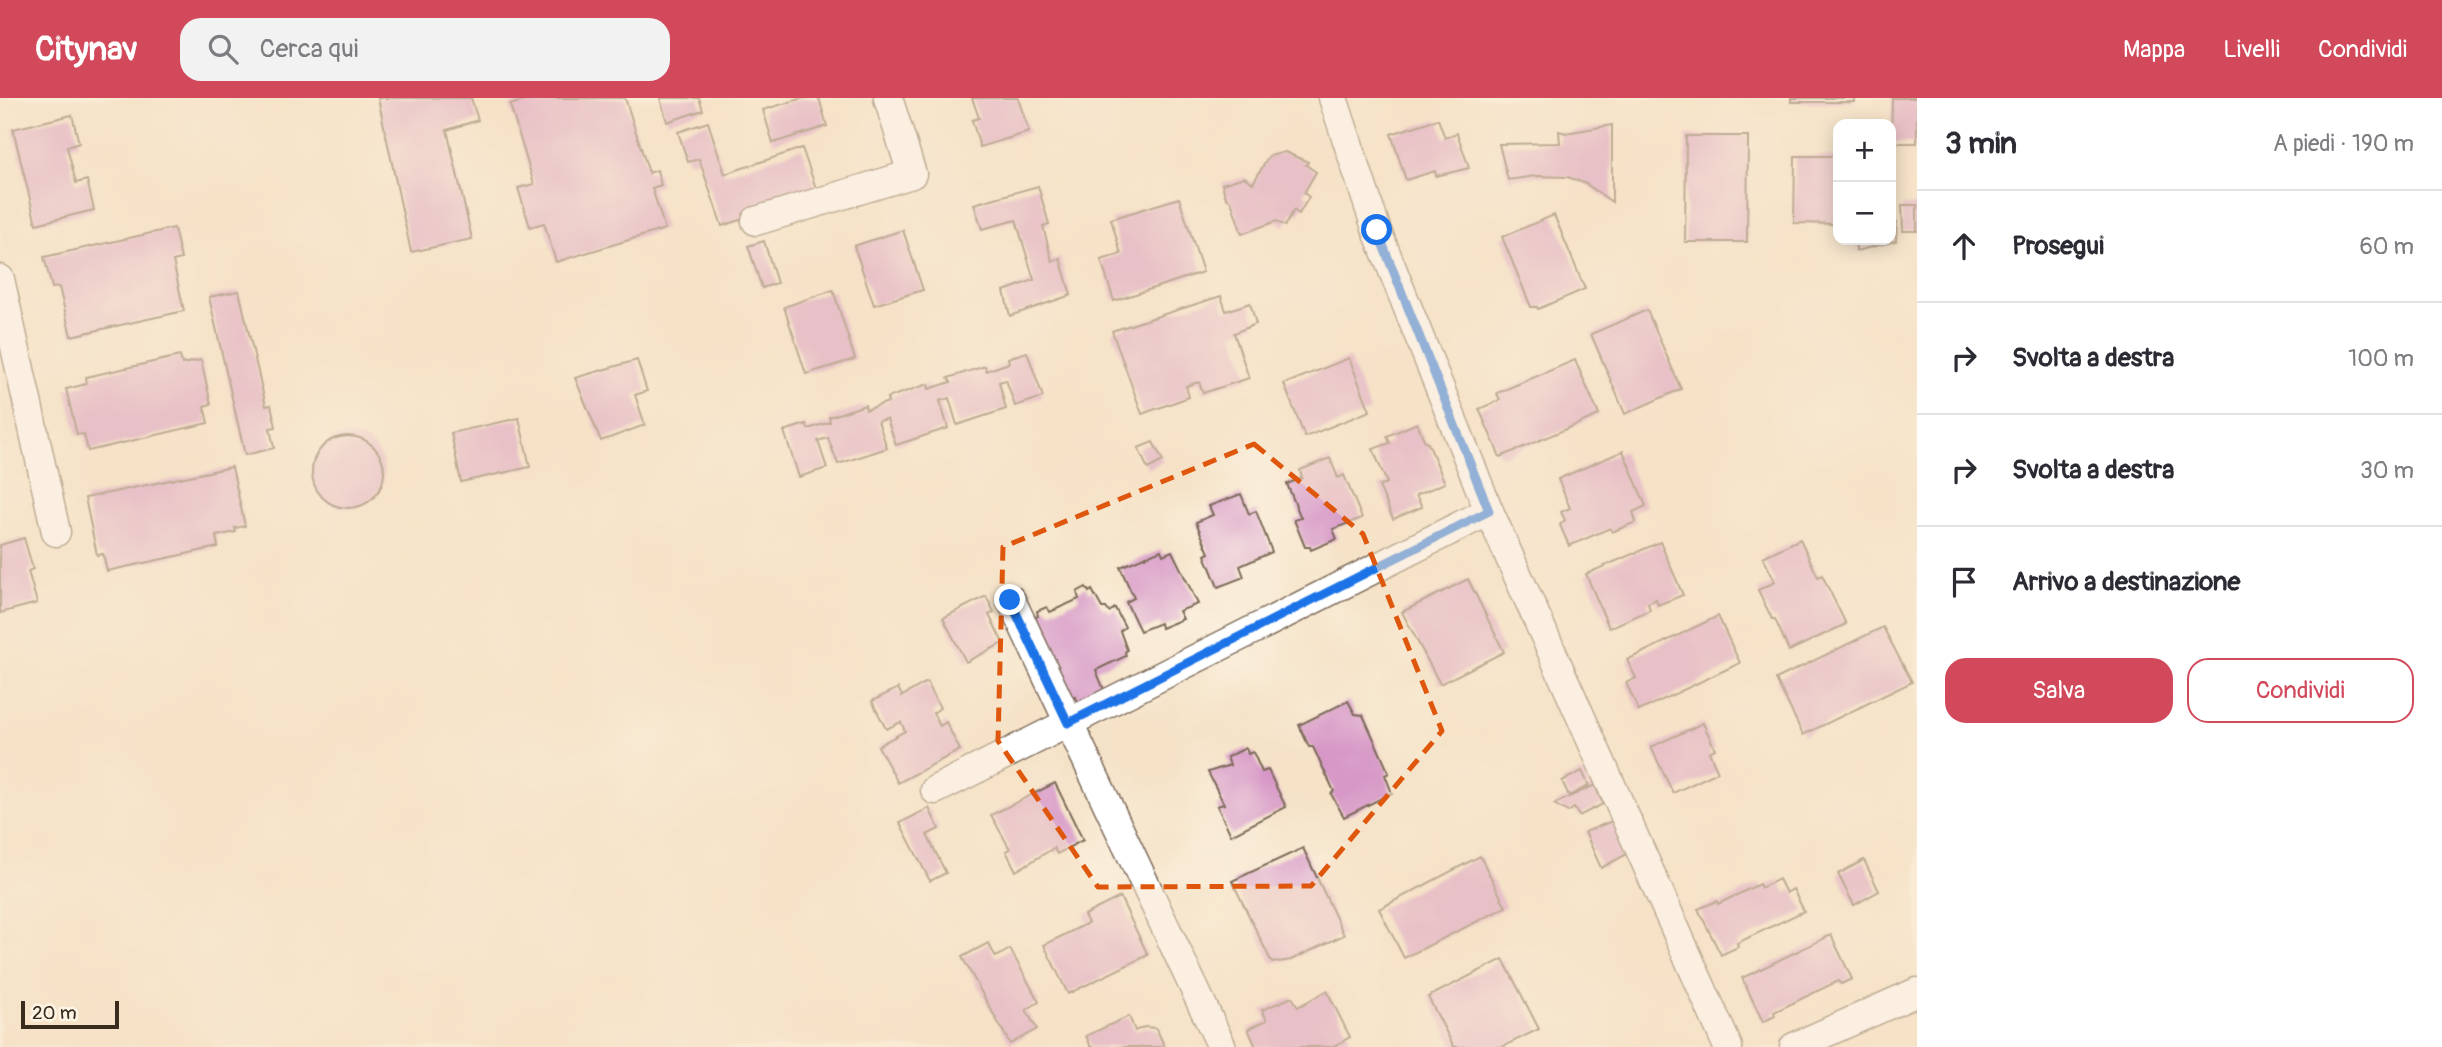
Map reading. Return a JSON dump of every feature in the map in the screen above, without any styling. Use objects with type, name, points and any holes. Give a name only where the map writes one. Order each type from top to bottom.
[{"type":"street","points":[[756,221],[912,174],[888,98]]},
{"type":"street","points":[[1333,98],[1377,230],[1489,511],[1727,1047]]},
{"type":"street","points":[[0,279],[56,532]]},
{"type":"street","points":[[935,790],[1489,511]]},
{"type":"street","points":[[1010,600],[1222,1047]]},
{"type":"street","points":[[1794,1047],[1917,992]]},
{"type":"highlighted area","points":[[1254,444],[1363,534],[1442,731],[1311,886],[1098,887],[998,741],[1003,547]]},
{"type":"building","points":[[378,98],[471,98],[478,120],[447,130],[472,239],[411,252]]},
{"type":"building","points":[[532,98],[625,98],[649,173],[657,170],[661,185],[652,188],[665,229],[556,262],[544,223],[530,227],[518,188],[534,184],[510,105]]},
{"type":"building","points":[[660,98],[699,98],[703,110],[667,122]]},
{"type":"building","points":[[803,98],[819,98],[827,126],[773,143],[763,110]]},
{"type":"building","points":[[972,98],[1018,98],[1029,132],[980,147],[972,120],[979,118]]},
{"type":"building","points":[[1791,98],[1854,98],[1854,102],[1791,102]]},
{"type":"building","points":[[1892,98],[1917,98],[1917,143],[1896,143],[1896,119],[1892,119]]},
{"type":"building","points":[[72,115],[79,143],[67,147],[76,183],[87,180],[94,210],[36,224],[13,129]]},
{"type":"building","points":[[1438,119],[1445,138],[1457,133],[1469,168],[1436,176],[1435,171],[1406,180],[1391,134]]},
{"type":"building","points":[[708,122],[725,174],[802,148],[818,194],[722,226],[699,159],[688,162],[678,132]]},
{"type":"building","points":[[1612,125],[1612,202],[1586,184],[1568,177],[1536,176],[1508,180],[1499,144],[1560,143],[1559,131],[1566,133]]},
{"type":"building","points":[[1686,136],[1748,136],[1747,242],[1685,242]]},
{"type":"building","points":[[1285,152],[1308,162],[1306,165],[1316,172],[1304,193],[1309,197],[1299,214],[1294,210],[1285,226],[1276,221],[1242,234],[1222,184],[1244,177],[1253,183],[1269,156]]},
{"type":"building","points":[[1795,156],[1833,156],[1833,224],[1794,223]]},
{"type":"building","points":[[1038,186],[1049,224],[1043,226],[1052,261],[1060,258],[1071,295],[1010,316],[1004,291],[1034,280],[1016,220],[982,229],[974,204]]},
{"type":"building","points":[[1179,198],[1203,272],[1114,301],[1101,260],[1121,254],[1111,219]]},
{"type":"building","points":[[1902,205],[1917,205],[1917,231],[1903,231]]},
{"type":"building","points":[[1554,215],[1585,289],[1538,309],[1531,307],[1502,237]]},
{"type":"building","points":[[174,228],[181,259],[173,261],[184,311],[71,336],[59,287],[52,288],[44,257]]},
{"type":"building","points":[[903,230],[923,290],[874,305],[854,246]]},
{"type":"building","points":[[764,241],[777,283],[762,288],[748,246]]},
{"type":"building","points":[[1856,245],[1880,245],[1856,251]]},
{"type":"building","points":[[833,290],[855,359],[806,374],[784,307]]},
{"type":"building","points":[[239,291],[266,406],[271,405],[276,427],[270,428],[274,448],[245,455],[209,297]]},
{"type":"building","points":[[1221,296],[1226,311],[1250,303],[1256,324],[1234,333],[1249,378],[1203,393],[1199,382],[1186,386],[1189,397],[1142,414],[1112,331]]},
{"type":"building","points":[[1647,310],[1681,389],[1625,414],[1591,334]]},
{"type":"building","points":[[1027,352],[1043,397],[1015,406],[1006,380],[999,382],[1006,409],[957,425],[949,398],[940,401],[948,428],[896,445],[887,419],[878,421],[887,448],[838,464],[828,438],[818,441],[827,468],[799,477],[784,431],[806,424],[808,429],[830,422],[829,417],[865,405],[866,410],[888,402],[887,398],[928,384],[929,389],[951,382],[948,378],[985,366],[986,371],[1009,363],[1008,358]]},
{"type":"building","points":[[180,356],[182,364],[201,360],[211,404],[204,406],[208,423],[88,451],[84,434],[77,435],[66,389],[87,384],[86,377]]},
{"type":"building","points":[[1349,358],[1370,411],[1305,437],[1284,384]]},
{"type":"building","points":[[637,360],[647,391],[635,395],[645,425],[601,441],[575,378]]},
{"type":"building","points":[[1575,360],[1599,415],[1500,457],[1479,409],[1500,400],[1497,393]]},
{"type":"building","points":[[519,418],[530,467],[461,482],[451,433]]},
{"type":"building","points":[[1417,423],[1445,483],[1416,495],[1422,507],[1393,519],[1379,486],[1387,483],[1373,449],[1390,443],[1387,436]]},
{"type":"building","points":[[348,436],[368,442],[378,452],[384,472],[378,492],[368,502],[348,508],[328,502],[318,492],[312,472],[318,452],[328,442]]},
{"type":"building","points":[[1153,442],[1163,461],[1148,469],[1138,448]]},
{"type":"building","points":[[1623,451],[1646,506],[1633,512],[1636,522],[1612,532],[1610,528],[1569,546],[1560,525],[1565,520],[1561,512],[1570,508],[1558,479]]},
{"type":"building","points":[[1330,458],[1338,478],[1344,475],[1362,518],[1333,529],[1337,539],[1311,550],[1310,547],[1305,547],[1294,520],[1301,518],[1287,484],[1302,478],[1300,470]]},
{"type":"building","points":[[232,467],[245,526],[235,528],[236,532],[216,536],[218,547],[107,571],[103,554],[97,555],[85,498]]},
{"type":"building","points":[[1241,494],[1249,514],[1256,511],[1272,552],[1240,566],[1244,577],[1218,587],[1205,555],[1209,553],[1196,522],[1213,515],[1209,506]]},
{"type":"building","points":[[24,538],[33,569],[28,571],[37,603],[0,613],[0,545]]},
{"type":"building","points":[[1800,539],[1818,577],[1822,575],[1846,624],[1789,651],[1758,590],[1775,582],[1763,557]]},
{"type":"building","points":[[1660,542],[1683,595],[1658,605],[1656,599],[1648,603],[1650,610],[1609,628],[1586,574]]},
{"type":"building","points":[[1161,550],[1163,555],[1172,551],[1198,604],[1179,611],[1183,619],[1161,628],[1160,623],[1140,631],[1126,602],[1134,598],[1120,567]]},
{"type":"building","points":[[1468,579],[1504,652],[1440,684],[1402,612]]},
{"type":"building","points":[[1086,587],[1089,592],[1092,590],[1102,608],[1109,612],[1115,608],[1125,627],[1120,631],[1127,650],[1126,656],[1096,670],[1104,690],[1079,702],[1075,697],[1071,700],[1031,620],[1038,616],[1037,611],[1047,607],[1050,612],[1079,599],[1077,592]]},
{"type":"building","points":[[986,596],[994,612],[989,615],[1003,643],[966,662],[943,618]]},
{"type":"building","points":[[1718,616],[1740,663],[1639,711],[1626,683],[1636,678],[1627,660]]},
{"type":"building","points":[[1883,627],[1912,682],[1803,735],[1776,679]]},
{"type":"building","points":[[927,682],[940,708],[933,713],[940,726],[946,722],[960,750],[898,783],[878,746],[905,731],[901,722],[886,729],[872,701],[898,688],[902,696]]},
{"type":"building","points":[[1348,701],[1355,714],[1363,715],[1389,773],[1385,775],[1392,793],[1344,817],[1331,794],[1334,791],[1313,747],[1309,747],[1299,725]]},
{"type":"building","points":[[1703,723],[1715,749],[1709,752],[1718,772],[1673,793],[1651,747]]},
{"type":"building","points":[[1246,748],[1248,754],[1253,752],[1262,772],[1268,770],[1286,807],[1231,835],[1217,806],[1224,804],[1208,772],[1230,765],[1227,757]]},
{"type":"building","points":[[1582,771],[1589,786],[1569,796],[1562,781]]},
{"type":"building","points":[[1055,783],[1083,840],[1057,854],[1054,848],[1016,871],[1006,851],[1010,849],[991,815]]},
{"type":"building","points":[[1595,785],[1603,804],[1579,816],[1574,808],[1568,812],[1554,804]]},
{"type":"building","points":[[929,808],[939,829],[927,835],[946,873],[930,881],[900,823]]},
{"type":"building","points":[[1612,821],[1627,854],[1601,868],[1585,832]]},
{"type":"building","points":[[1303,848],[1344,935],[1291,960],[1272,963],[1232,881]]},
{"type":"building","points":[[1480,856],[1506,907],[1404,958],[1379,909]]},
{"type":"building","points":[[1864,860],[1879,891],[1854,905],[1838,874]]},
{"type":"building","points":[[1779,879],[1786,893],[1793,889],[1804,911],[1737,943],[1738,947],[1721,955],[1698,909],[1717,901],[1718,904],[1759,884],[1761,888]]},
{"type":"building","points":[[1120,897],[1148,955],[1068,994],[1044,945],[1088,923],[1084,915]]},
{"type":"building","points":[[1831,935],[1852,979],[1841,984],[1838,981],[1774,1012],[1775,1016],[1763,1022],[1742,978]]},
{"type":"building","points":[[988,943],[996,957],[1010,949],[1039,1002],[1026,1010],[1037,1029],[1010,1044],[962,957]]},
{"type":"building","points":[[1503,959],[1539,1029],[1502,1047],[1454,1047],[1428,997]]},
{"type":"building","points":[[1327,991],[1350,1037],[1332,1047],[1256,1047],[1248,1029],[1267,1020],[1262,1010],[1292,997],[1298,1007]]},
{"type":"building","points":[[1129,1016],[1135,1031],[1144,1027],[1156,1028],[1165,1047],[1091,1047],[1086,1036]]},
{"type":"route","points":[[1010,600],[1068,723],[1489,511],[1377,230]]}]
